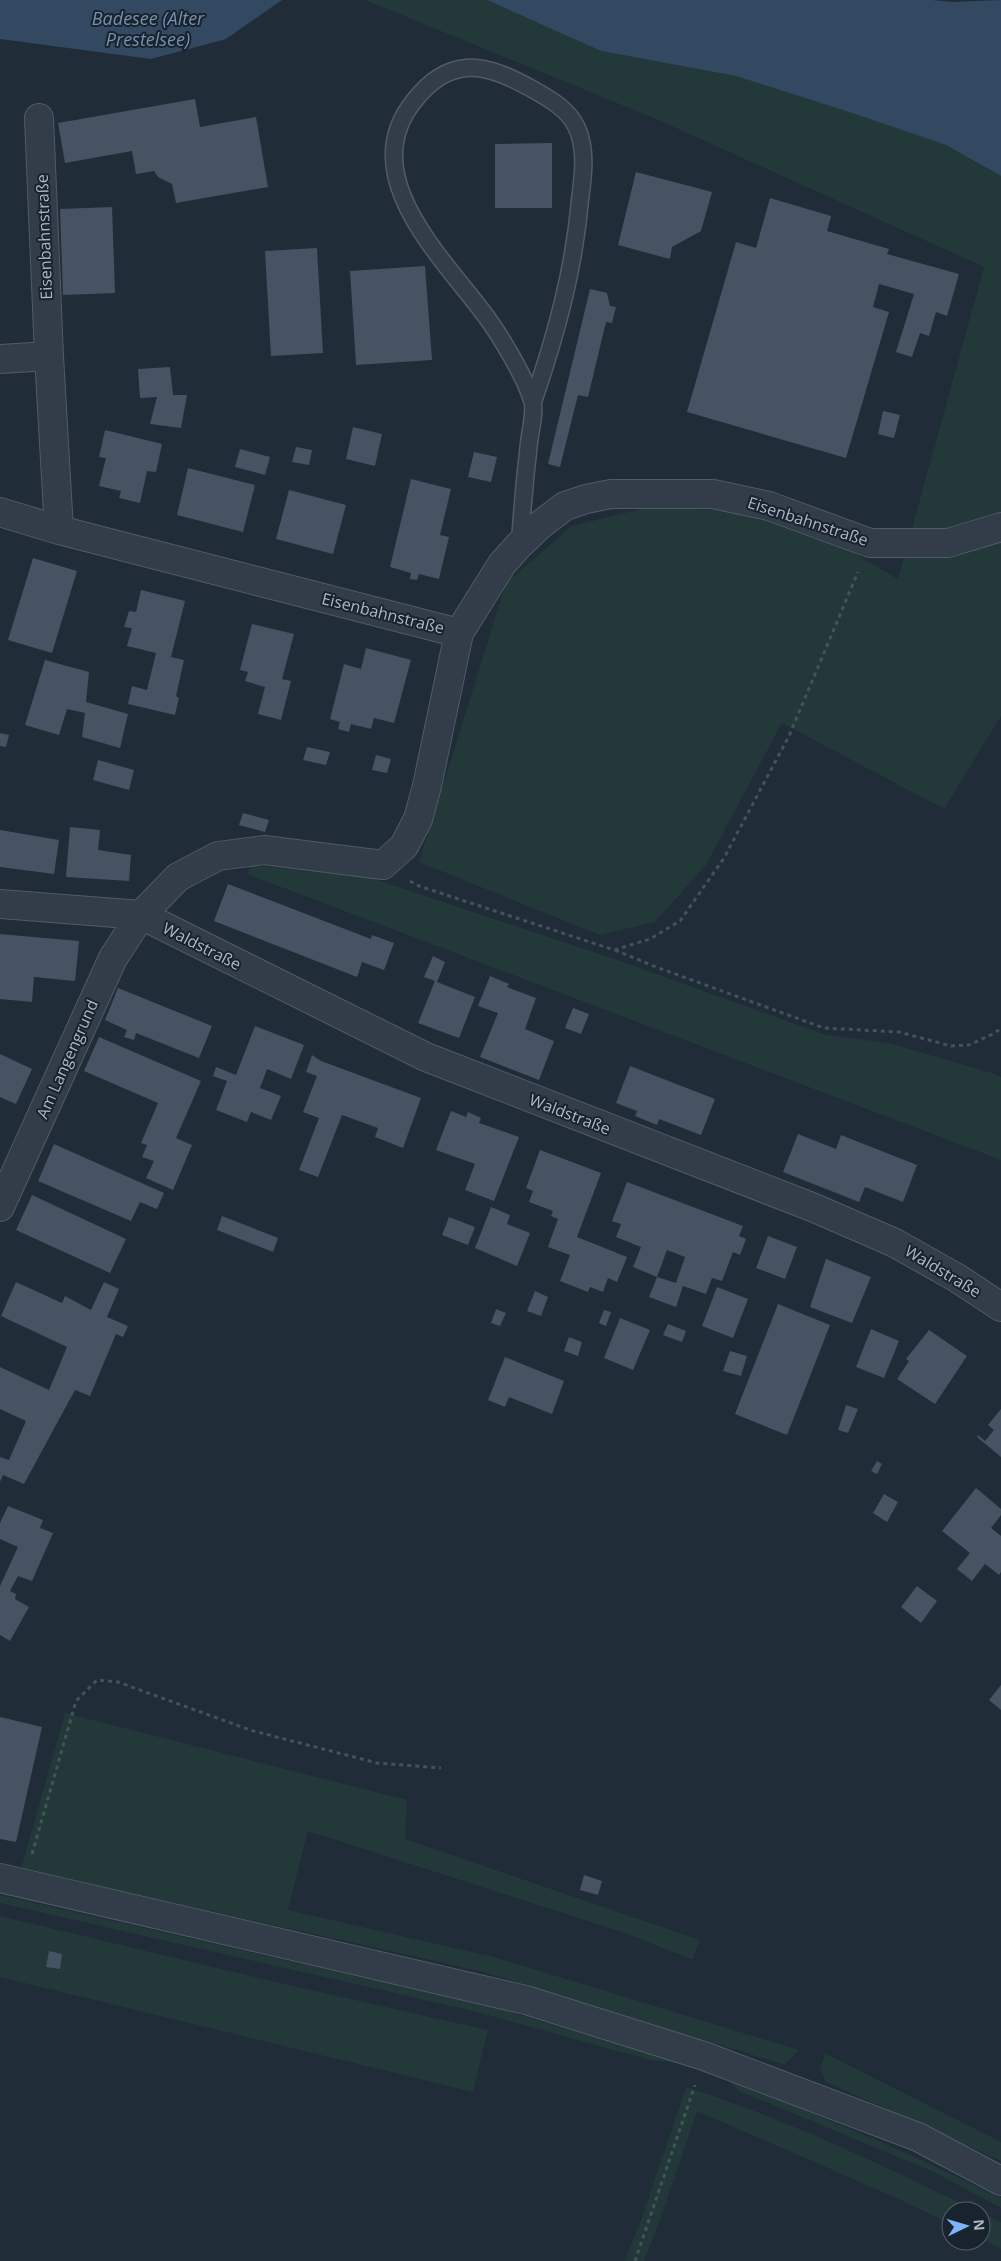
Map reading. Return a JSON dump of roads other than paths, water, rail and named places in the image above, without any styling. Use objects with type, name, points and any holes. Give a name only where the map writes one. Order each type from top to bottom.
[{"type":"street","name":"Eisenbahnstraße","points":[[39,118],[49,356],[59,530]]},
{"type":"street","points":[[0,359],[49,356]]},
{"type":"street","name":"Eisenbahnstraße","points":[[0,512],[59,530],[459,633],[502,564],[540,525],[565,506],[611,494],[713,494],[770,506],[870,543],[948,543],[1001,528]]},
{"type":"street","name":"Waldstraße","points":[[141,915],[178,877],[218,856],[264,850],[383,865],[404,846],[418,819],[427,786],[459,633]]},
{"type":"street","name":"Waldstraße","points":[[0,904],[141,915],[426,1057],[803,1204],[895,1243],[957,1278],[1001,1307]]},
{"type":"street","name":"Am Langengrund","points":[[0,1207],[113,958],[141,915]]},
{"type":"street","points":[[12,1881],[526,2000],[704,2056],[918,2137],[1001,2181]]},
{"type":"lane","points":[[520,544],[533,402],[554,340],[568,287],[577,236],[583,150],[574,121],[548,98],[514,79],[487,70],[464,68],[432,82],[405,113],[395,138],[396,176],[411,217],[486,317],[508,353],[533,402]]},
{"type":"water","name":"Badesee (Alter Prestelsee)","points":[[0,0],[282,0],[226,39],[151,59],[0,39]]},
{"type":"water","points":[[487,0],[932,0],[953,2],[1001,0],[1001,176],[946,145],[736,76],[601,51]]}]
